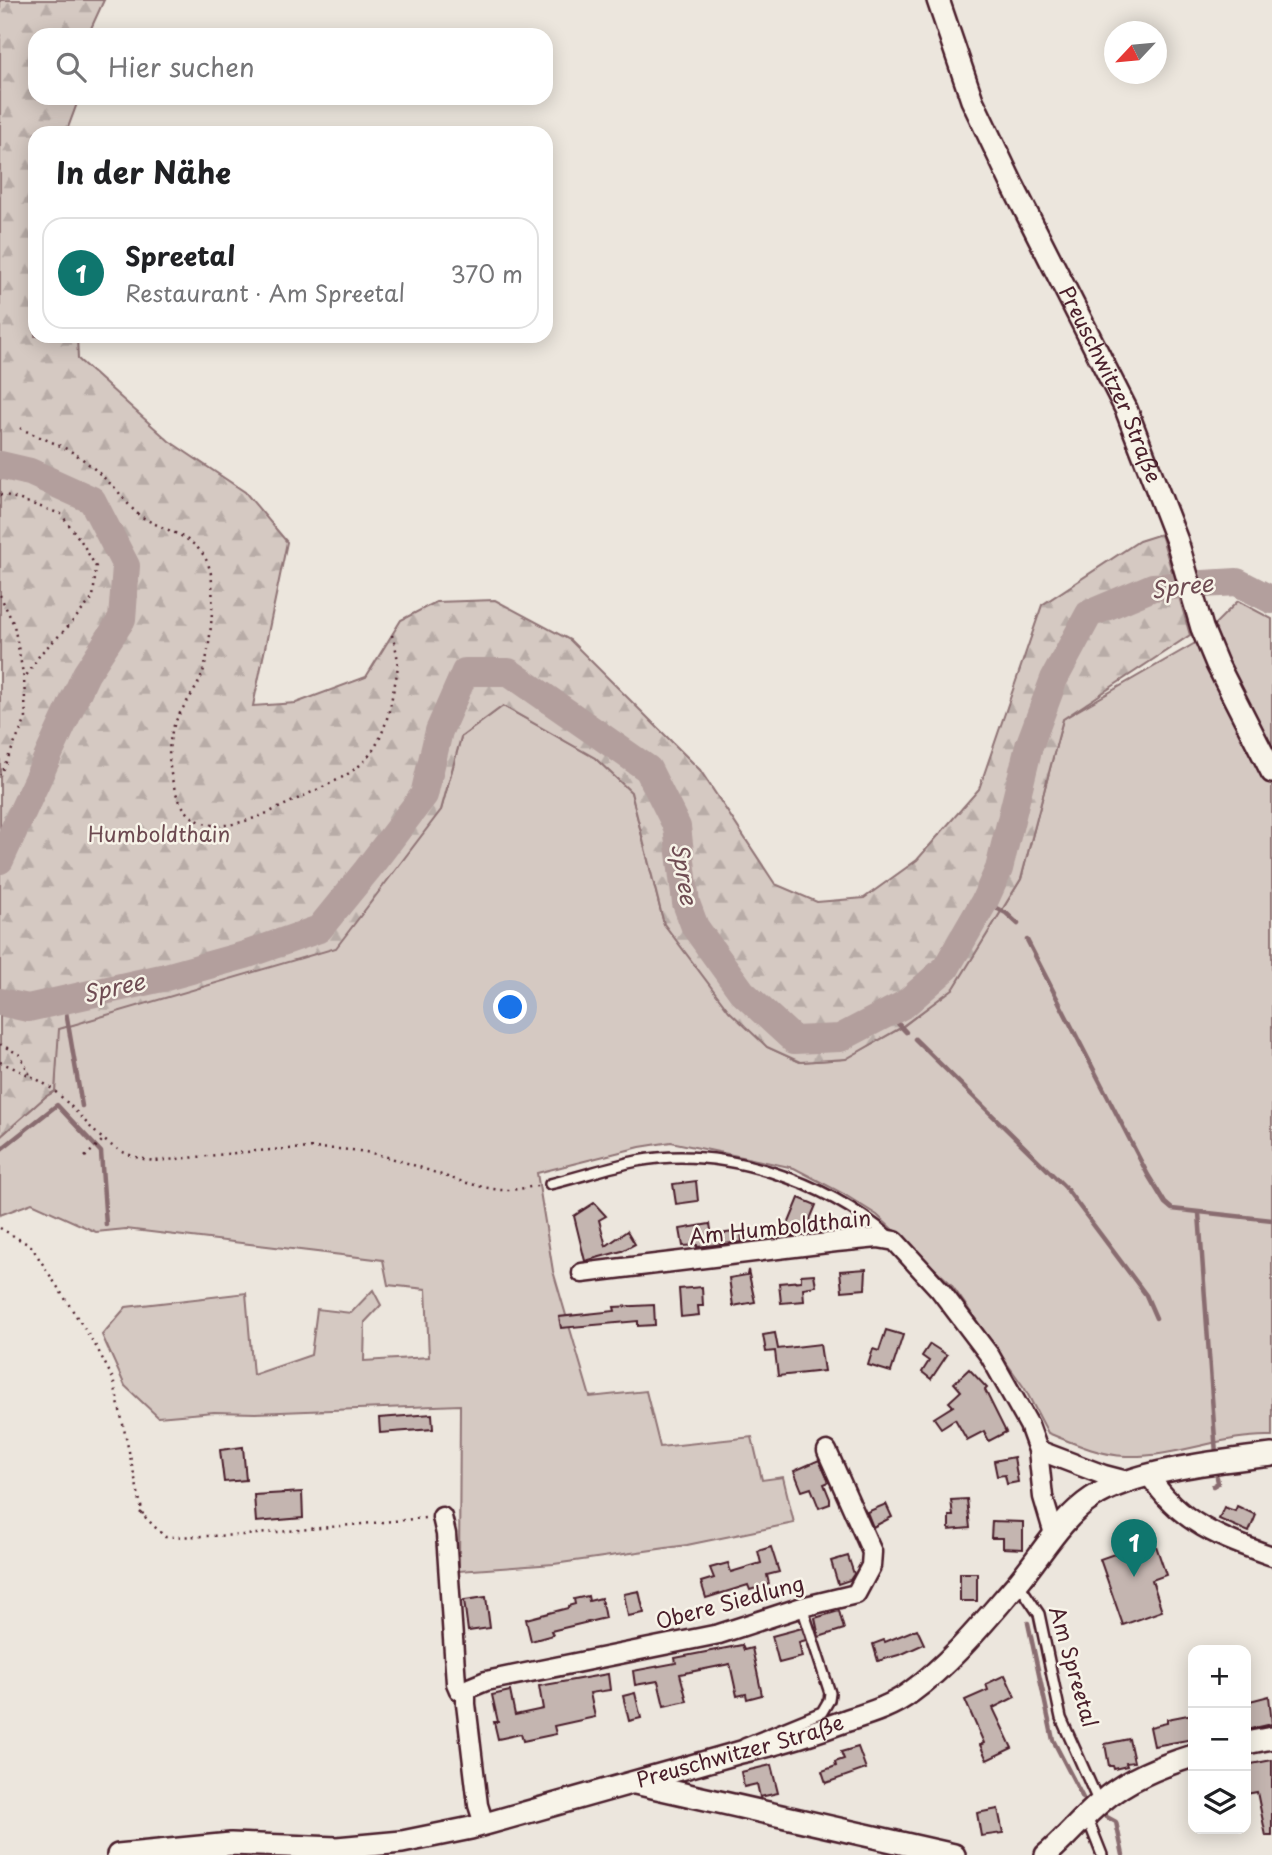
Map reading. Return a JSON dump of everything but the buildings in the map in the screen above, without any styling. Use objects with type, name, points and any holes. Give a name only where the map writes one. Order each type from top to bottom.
[{"type":"street","name":"Preuschwitzer Straße","points":[[938,0],[972,100],[1126,409],[1177,541],[1202,628],[1217,664],[1272,772]]},
{"type":"street","name":"Am Humboldthain","points":[[582,1273],[836,1242],[878,1238],[895,1241],[940,1290],[990,1356],[1024,1415],[1038,1450],[1043,1497],[1054,1534]]},
{"type":"street","points":[[1038,1450],[1127,1481]]},
{"type":"street","name":"Obere Siedlung","points":[[466,1693],[469,1688],[486,1681],[719,1634],[802,1607],[856,1594],[871,1566],[872,1552],[827,1451]]},
{"type":"street","name":"Preuschwitzer Straße","points":[[118,1855],[231,1844],[337,1848],[402,1842],[484,1824],[741,1752],[783,1743],[879,1710],[909,1694],[936,1673],[1018,1583],[1054,1534],[1094,1496],[1127,1481],[1149,1475],[1272,1455]]},
{"type":"street","points":[[1149,1475],[1174,1508],[1224,1540],[1272,1556]]},
{"type":"street","points":[[442,1517],[446,1534],[456,1683],[459,1690],[466,1693],[478,1805],[484,1824]]},
{"type":"street","points":[[1251,1742],[1272,1738]]},
{"type":"street","points":[[1046,1855],[1093,1810],[1142,1776],[1188,1758]]},
{"type":"street","points":[[633,1783],[954,1855]]},
{"type":"lane","points":[[550,1184],[638,1161],[696,1159],[753,1166],[789,1178],[833,1198],[871,1220],[895,1241]]},
{"type":"lane","name":"Am Spreetal","points":[[1018,1583],[1039,1614],[1061,1718],[1093,1810],[1102,1855]]},
{"type":"lane","points":[[741,1752],[744,1742],[822,1712],[829,1700],[830,1693],[802,1607]]},
{"type":"path","points":[[20,428],[81,458],[114,487],[141,517],[178,534],[201,549],[211,571],[213,614],[203,674],[171,735],[170,776],[180,804],[195,820],[213,826],[251,821],[352,773],[372,755],[387,723],[400,658],[391,635]]},
{"type":"path","points":[[0,495],[61,514],[96,567],[93,598],[41,653],[24,679]]},
{"type":"path","points":[[0,595],[14,625],[24,679],[26,719],[0,775]]},
{"type":"path","points":[[0,1044],[20,1055],[30,1075]]},
{"type":"path","points":[[0,1062],[30,1075],[55,1091],[103,1140],[125,1154],[154,1161],[296,1147],[331,1149],[354,1151],[410,1164],[474,1184],[504,1190],[550,1184]]},
{"type":"path","points":[[85,1157],[103,1140]]},
{"type":"path","points":[[0,1228],[31,1246],[97,1348],[113,1379],[142,1513],[165,1537],[246,1535],[442,1517]]},
{"type":"green space","name":"Humboldthain","points":[[0,0],[104,0],[91,28],[28,28],[28,105],[76,105],[69,126],[28,126],[28,343],[77,343],[78,359],[169,441],[245,492],[287,542],[253,706],[296,703],[366,677],[401,620],[436,602],[495,600],[570,640],[700,770],[775,884],[817,902],[864,898],[917,860],[979,789],[1042,605],[1139,541],[1161,534],[1190,635],[1063,719],[1021,879],[954,988],[900,1028],[846,1059],[800,1062],[767,1047],[729,1011],[664,924],[631,792],[595,758],[503,706],[461,737],[441,810],[336,948],[59,1029],[55,1091],[0,1137]]},
{"type":"green space","points":[[1238,601],[1272,619],[1272,1436],[1254,1436],[1144,1456],[1126,1456],[1096,1451],[1048,1433],[1025,1389],[950,1283],[877,1215],[794,1168],[671,1142],[640,1147],[537,1173],[553,1271],[590,1397],[646,1391],[660,1447],[752,1437],[762,1480],[783,1477],[794,1523],[687,1545],[554,1564],[459,1571],[460,1405],[255,1413],[214,1412],[158,1417],[125,1386],[102,1335],[126,1307],[246,1293],[253,1375],[311,1355],[317,1309],[351,1313],[373,1290],[381,1305],[365,1322],[364,1361],[429,1357],[426,1289],[388,1285],[383,1260],[126,1229],[96,1232],[32,1203],[0,1215],[0,1137],[55,1091],[58,1029],[185,991],[441,810],[461,737],[503,706],[595,758],[631,792],[664,924],[767,1047],[800,1062],[845,1059],[901,1028],[954,987],[1021,879],[1063,719],[1197,642]]},
{"type":"waterway","name":"Spree","points":[[0,465],[30,472],[92,500],[126,566],[122,619],[86,674],[0,860]]},
{"type":"waterway","name":"Spree","points":[[0,1002],[28,1008],[166,977],[245,955],[319,929],[424,795],[439,731],[465,672],[509,672],[648,769],[677,827],[686,903],[695,927],[742,992],[794,1040],[840,1038],[905,1004],[946,968],[984,902],[999,869],[1029,746],[1054,679],[1089,614],[1153,587],[1237,582],[1272,600]]},
{"type":"waterway","points":[[984,902],[1006,913],[1018,924]]},
{"type":"waterway","points":[[1027,940],[1165,1203],[1172,1209],[1272,1220]]},
{"type":"waterway","points":[[64,1000],[82,1106]]},
{"type":"waterway","points":[[888,1013],[906,1032]]},
{"type":"waterway","points":[[915,1039],[1065,1187],[1146,1295],[1156,1318]]},
{"type":"waterway","points":[[0,1150],[57,1105],[101,1152],[106,1225]]},
{"type":"waterway","points":[[1199,1213],[1216,1454]]},
{"type":"waterway","points":[[1213,1486],[1218,1483],[1217,1477]]},
{"type":"waterway","points":[[1028,1623],[1053,1740],[1083,1798]]},
{"type":"waterway","points":[[1105,1816],[1116,1822],[1123,1855]]},
{"type":"place","name":"Spreetal","points":[[1134,1577]]}]
